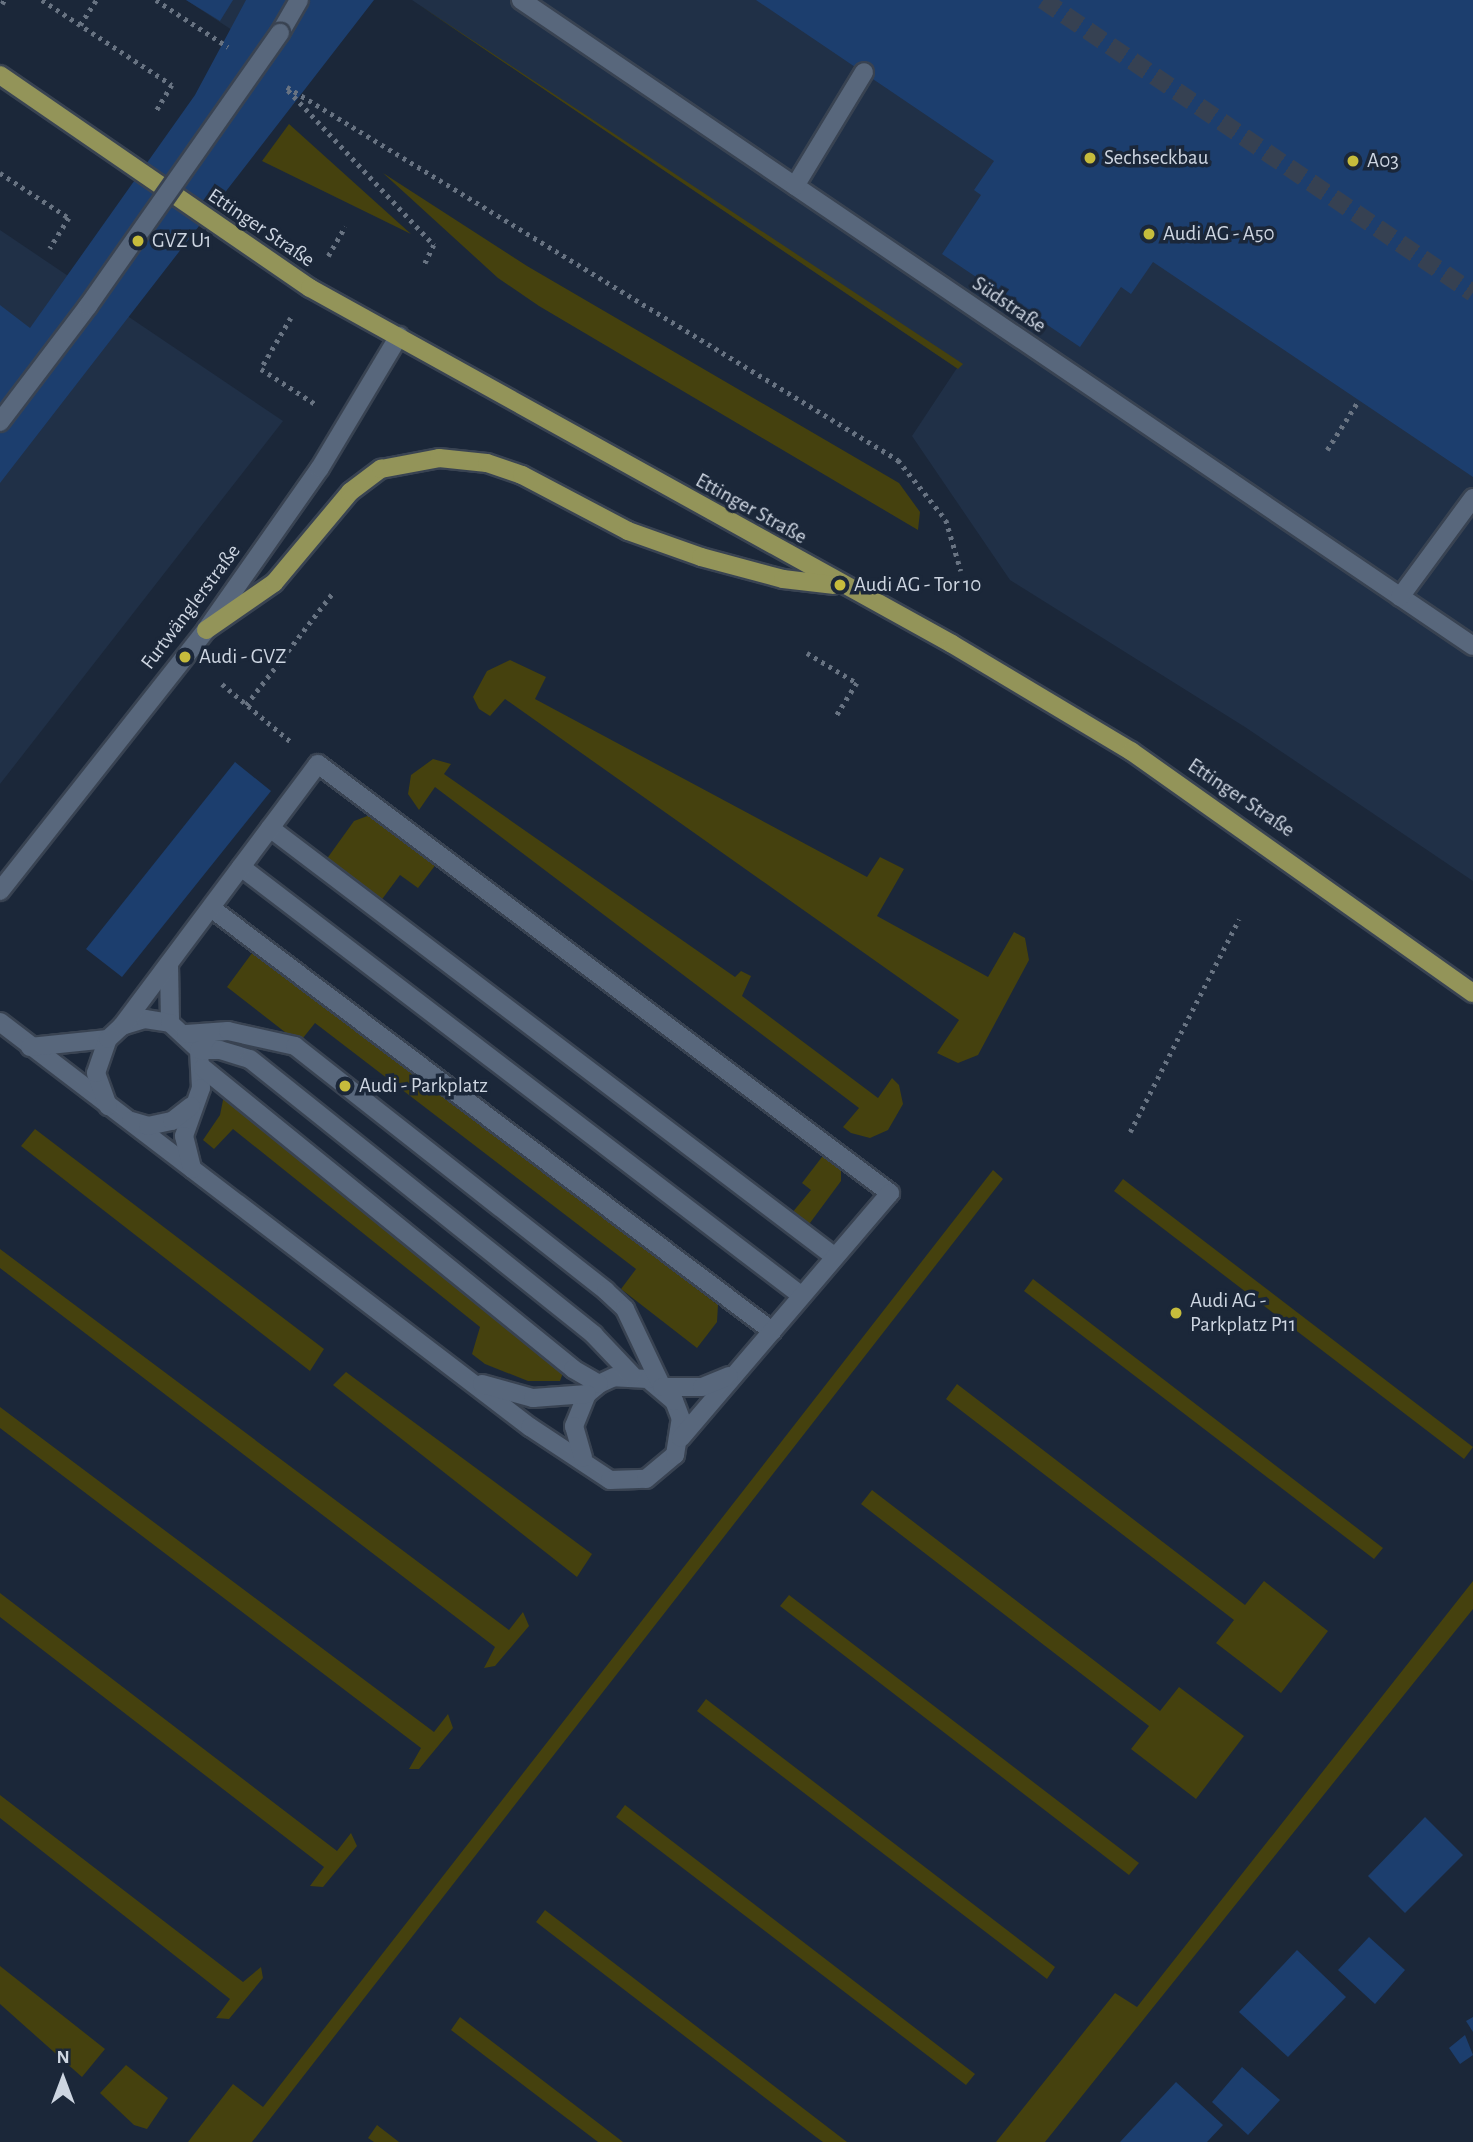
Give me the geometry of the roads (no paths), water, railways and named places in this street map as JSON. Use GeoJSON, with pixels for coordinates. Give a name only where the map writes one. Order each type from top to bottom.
{"type":"FeatureCollection","features":[{"type":"Feature","properties":{"kind":"main road","name":"Ettinger Straße"},"geometry":{"type":"LineString","coordinates":[[0,75],[310,288],[840,585],[952,643],[1131,751],[1473,993]]}},
{"type":"Feature","properties":{"kind":"main road"},"geometry":{"type":"LineString","coordinates":[[206,631],[274,583],[350,492],[381,469],[439,458],[487,463],[522,475],[628,531],[701,557],[783,579],[840,585]]}},
{"type":"Feature","properties":{"kind":"street"},"geometry":{"type":"LineString","coordinates":[[0,422],[88,306],[280,33],[297,0]]}},
{"type":"Feature","properties":{"kind":"street","name":"Südstraße"},"geometry":{"type":"LineString","coordinates":[[521,0],[1473,646]]}},
{"type":"Feature","properties":{"kind":"street"},"geometry":{"type":"LineString","coordinates":[[795,186],[864,72]]}},
{"type":"Feature","properties":{"kind":"street","name":"Furtwänglerstraße"},"geometry":{"type":"LineString","coordinates":[[0,891],[206,631],[320,468],[399,336]]}},
{"type":"Feature","properties":{"kind":"street"},"geometry":{"type":"LineString","coordinates":[[1400,597],[1473,498]]}},
{"type":"Feature","properties":{"kind":"street"},"geometry":{"type":"LineString","coordinates":[[108,1107],[96,1073],[99,1054],[108,1039],[122,1026],[318,764],[890,1194],[681,1438]]}},
{"type":"Feature","properties":{"kind":"street"},"geometry":{"type":"LineString","coordinates":[[270,828],[835,1257]]}},
{"type":"Feature","properties":{"kind":"street"},"geometry":{"type":"LineString","coordinates":[[241,867],[802,1296]]}},
{"type":"Feature","properties":{"kind":"street"},"geometry":{"type":"LineString","coordinates":[[211,908],[772,1331]]}},
{"type":"Feature","properties":{"kind":"street"},"geometry":{"type":"LineString","coordinates":[[170,960],[170,1023]]}},
{"type":"Feature","properties":{"kind":"street"},"geometry":{"type":"LineString","coordinates":[[122,1026],[145,1019],[170,1023],[187,1034],[199,1050],[203,1068],[201,1088],[192,1106],[184,1136],[192,1169]]}},
{"type":"Feature","properties":{"kind":"street"},"geometry":{"type":"LineString","coordinates":[[0,1022],[530,1427],[583,1458],[610,1480],[646,1479],[675,1455],[681,1438],[681,1419],[662,1388],[636,1327],[615,1300],[295,1046],[229,1031],[187,1034]]}},
{"type":"Feature","properties":{"kind":"street"},"geometry":{"type":"LineString","coordinates":[[30,1047],[108,1039]]}},
{"type":"Feature","properties":{"kind":"street"},"geometry":{"type":"LineString","coordinates":[[199,1050],[220,1050],[250,1059],[594,1335],[632,1375],[662,1388],[702,1388],[737,1372]]}},
{"type":"Feature","properties":{"kind":"street"},"geometry":{"type":"LineString","coordinates":[[203,1068],[573,1369],[593,1389]]}},
{"type":"Feature","properties":{"kind":"street"},"geometry":{"type":"LineString","coordinates":[[124,1119],[148,1126],[172,1121],[192,1106]]}},
{"type":"Feature","properties":{"kind":"street"},"geometry":{"type":"LineString","coordinates":[[468,1380],[533,1398],[593,1389],[632,1375]]}},
{"type":"Feature","properties":{"kind":"street"},"geometry":{"type":"LineString","coordinates":[[583,1458],[574,1426],[593,1389]]}},
{"type":"Feature","properties":{"kind":"tunnel"},"geometry":{"type":"LineString","coordinates":[[1043,0],[1473,293]]}},
{"type":"Feature","properties":{"kind":"place","name":"Sechseckbau"},"geometry":{"type":"Point","coordinates":[1090,158]}},
{"type":"Feature","properties":{"kind":"place","name":"A03"},"geometry":{"type":"Point","coordinates":[1353,161]}},
{"type":"Feature","properties":{"kind":"place","name":"Audi AG - A50"},"geometry":{"type":"Point","coordinates":[1149,234]}},
{"type":"Feature","properties":{"kind":"place","name":"GVZ U1"},"geometry":{"type":"Point","coordinates":[138,241]}},
{"type":"Feature","properties":{"kind":"place","name":"Audi AG - Tor 10"},"geometry":{"type":"Point","coordinates":[840,585]}},
{"type":"Feature","properties":{"kind":"place","name":"Audi - GVZ"},"geometry":{"type":"Point","coordinates":[185,657]}},
{"type":"Feature","properties":{"kind":"place","name":"Audi - Parkplatz"},"geometry":{"type":"Point","coordinates":[345,1086]}},
{"type":"Feature","properties":{"kind":"place","name":"Audi AG - Parkplatz P11"},"geometry":{"type":"Point","coordinates":[1176,1313]}}]}
